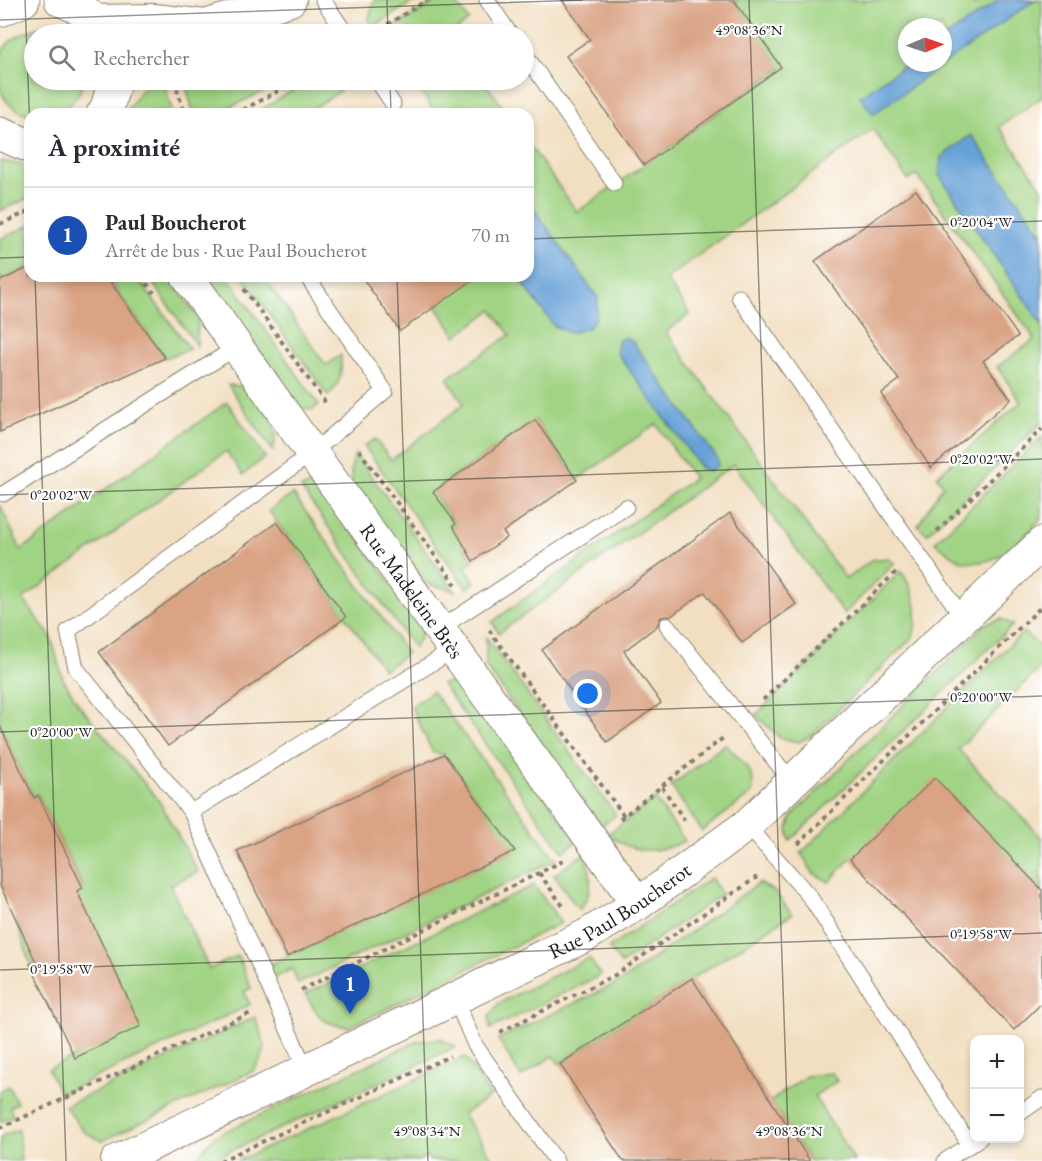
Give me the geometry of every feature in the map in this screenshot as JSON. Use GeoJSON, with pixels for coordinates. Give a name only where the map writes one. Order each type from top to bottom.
{"type":"FeatureCollection","features":[{"type":"Feature","properties":{"kind":"street"},"geometry":{"type":"LineString","coordinates":[[0,10],[23,0]]}},
{"type":"Feature","properties":{"kind":"street"},"geometry":{"type":"LineString","coordinates":[[61,0],[78,6],[97,24]]}},
{"type":"Feature","properties":{"kind":"street"},"geometry":{"type":"LineString","coordinates":[[217,24],[290,0]]}},
{"type":"Feature","properties":{"kind":"street"},"geometry":{"type":"LineString","coordinates":[[128,24],[155,20],[173,24]]}},
{"type":"Feature","properties":{"kind":"street","name":"Rue Madeleine Brès"},"geometry":{"type":"LineString","coordinates":[[192,282],[312,453],[638,904]]}},
{"type":"Feature","properties":{"kind":"street","name":"Rue Paul Boucherot"},"geometry":{"type":"LineString","coordinates":[[136,1157],[306,1070],[585,936],[638,904],[747,825],[1042,543]]}},
{"type":"Feature","properties":{"kind":"lane"},"geometry":{"type":"LineString","coordinates":[[323,0],[339,24]]}},
{"type":"Feature","properties":{"kind":"lane"},"geometry":{"type":"LineString","coordinates":[[487,0],[503,24]]}},
{"type":"Feature","properties":{"kind":"lane"},"geometry":{"type":"LineString","coordinates":[[534,67],[614,183]]}},
{"type":"Feature","properties":{"kind":"lane"},"geometry":{"type":"LineString","coordinates":[[384,90],[393,104]]}},
{"type":"Feature","properties":{"kind":"lane"},"geometry":{"type":"LineString","coordinates":[[306,1070],[191,812],[76,668],[68,632],[312,453],[385,391],[311,282]]}},
{"type":"Feature","properties":{"kind":"lane"},"geometry":{"type":"LineString","coordinates":[[739,297],[964,619]]}},
{"type":"Feature","properties":{"kind":"lane"},"geometry":{"type":"LineString","coordinates":[[3,494],[237,347]]}},
{"type":"Feature","properties":{"kind":"lane"},"geometry":{"type":"LineString","coordinates":[[191,812],[447,639],[473,608],[626,507]]}},
{"type":"Feature","properties":{"kind":"lane"},"geometry":{"type":"LineString","coordinates":[[667,625],[792,782]]}},
{"type":"Feature","properties":{"kind":"lane"},"geometry":{"type":"LineString","coordinates":[[747,825],[810,897],[970,1135]]}},
{"type":"Feature","properties":{"kind":"lane"},"geometry":{"type":"LineString","coordinates":[[455,998],[475,1045],[556,1161]]}},
{"type":"Feature","properties":{"kind":"lane"},"geometry":{"type":"LineString","coordinates":[[1024,1110],[1042,1098]]}},
{"type":"Feature","properties":{"kind":"lane"},"geometry":{"type":"LineString","coordinates":[[945,1161],[973,1143]]}},
{"type":"Feature","properties":{"kind":"path"},"geometry":{"type":"LineString","coordinates":[[388,24],[427,0]]}},
{"type":"Feature","properties":{"kind":"path"},"geometry":{"type":"LineString","coordinates":[[177,90],[183,108]]}},
{"type":"Feature","properties":{"kind":"path"},"geometry":{"type":"LineString","coordinates":[[246,108],[280,90]]}},
{"type":"Feature","properties":{"kind":"path"},"geometry":{"type":"LineString","coordinates":[[0,224],[24,214]]}},
{"type":"Feature","properties":{"kind":"path"},"geometry":{"type":"LineString","coordinates":[[242,285],[624,816]]}},
{"type":"Feature","properties":{"kind":"green space"},"geometry":{"type":"Polygon","coordinates":[[[374,0],[416,0],[377,24],[370,24],[369,19],[374,0]]]}},
{"type":"Feature","properties":{"kind":"green space"},"geometry":{"type":"Polygon","coordinates":[[[438,0],[454,0],[469,20],[464,24],[399,24],[438,0]]]}},
{"type":"Feature","properties":{"kind":"green space"},"geometry":{"type":"Polygon","coordinates":[[[734,0],[971,0],[974,5],[982,0],[1042,0],[1042,97],[999,127],[1042,188],[1042,422],[927,534],[918,525],[943,485],[937,476],[1021,402],[997,367],[1035,339],[917,175],[908,180],[873,129],[666,279],[690,314],[666,332],[846,579],[872,560],[886,558],[895,563],[844,614],[734,464],[499,633],[492,622],[694,478],[656,424],[577,480],[535,420],[433,492],[456,524],[453,526],[473,561],[465,567],[475,582],[467,589],[364,446],[375,439],[391,460],[464,404],[447,378],[510,335],[492,310],[456,336],[436,306],[463,282],[534,282],[534,151],[577,212],[781,68],[734,0]]]}},
{"type":"Feature","properties":{"kind":"green space"},"geometry":{"type":"Polygon","coordinates":[[[23,33],[24,90],[80,90],[70,104],[63,108],[24,108],[24,112],[17,110],[7,101],[0,88],[1,57],[3,50],[11,40],[23,33]]]}},
{"type":"Feature","properties":{"kind":"green space"},"geometry":{"type":"Polygon","coordinates":[[[166,90],[171,108],[129,108],[140,91],[166,90]]]}},
{"type":"Feature","properties":{"kind":"green space"},"geometry":{"type":"Polygon","coordinates":[[[187,90],[267,90],[228,108],[192,108],[187,90]]]}},
{"type":"Feature","properties":{"kind":"green space"},"geometry":{"type":"Polygon","coordinates":[[[293,90],[340,90],[314,108],[264,108],[293,90]]]}},
{"type":"Feature","properties":{"kind":"green space"},"geometry":{"type":"Polygon","coordinates":[[[420,90],[490,90],[504,108],[432,108],[420,90]]]}},
{"type":"Feature","properties":{"kind":"green space"},"geometry":{"type":"Polygon","coordinates":[[[0,161],[24,165],[24,200],[0,211],[0,161]]]}},
{"type":"Feature","properties":{"kind":"green space"},"geometry":{"type":"Polygon","coordinates":[[[24,228],[24,270],[0,281],[0,239],[24,228]]]}},
{"type":"Feature","properties":{"kind":"green space"},"geometry":{"type":"Polygon","coordinates":[[[110,282],[140,282],[190,349],[165,358],[110,282]]]}},
{"type":"Feature","properties":{"kind":"green space"},"geometry":{"type":"Polygon","coordinates":[[[152,282],[173,282],[198,317],[197,346],[152,282]]]}},
{"type":"Feature","properties":{"kind":"green space"},"geometry":{"type":"Polygon","coordinates":[[[209,282],[231,282],[319,405],[312,410],[301,408],[209,282]]]}},
{"type":"Feature","properties":{"kind":"green space"},"geometry":{"type":"Polygon","coordinates":[[[246,282],[267,282],[326,365],[341,355],[340,378],[328,396],[246,282]]]}},
{"type":"Feature","properties":{"kind":"green space"},"geometry":{"type":"Polygon","coordinates":[[[228,385],[248,387],[266,409],[274,423],[273,451],[228,385]]]}},
{"type":"Feature","properties":{"kind":"green space"},"geometry":{"type":"Polygon","coordinates":[[[227,402],[265,457],[243,475],[226,451],[23,599],[51,637],[63,679],[79,705],[159,801],[198,872],[170,885],[209,969],[238,956],[251,988],[244,992],[250,1005],[60,1094],[48,1069],[140,1026],[97,934],[30,964],[16,919],[83,887],[38,795],[34,798],[0,726],[0,505],[21,550],[227,402]]]}},
{"type":"Feature","properties":{"kind":"green space"},"geometry":{"type":"Polygon","coordinates":[[[1042,437],[1042,518],[1016,544],[997,557],[975,563],[959,560],[935,542],[1042,437]]]}},
{"type":"Feature","properties":{"kind":"green space"},"geometry":{"type":"Polygon","coordinates":[[[355,454],[455,591],[427,584],[352,484],[351,468],[355,454]]]}},
{"type":"Feature","properties":{"kind":"green space"},"geometry":{"type":"Polygon","coordinates":[[[310,485],[322,488],[421,625],[421,636],[414,648],[301,488],[310,485]]]}},
{"type":"Feature","properties":{"kind":"green space"},"geometry":{"type":"Polygon","coordinates":[[[293,494],[407,653],[384,670],[269,511],[293,494]]]}},
{"type":"Feature","properties":{"kind":"green space"},"geometry":{"type":"Polygon","coordinates":[[[901,571],[910,587],[915,603],[916,619],[913,637],[811,736],[799,742],[780,738],[756,715],[901,571]]]}},
{"type":"Feature","properties":{"kind":"green space"},"geometry":{"type":"Polygon","coordinates":[[[1001,619],[1013,625],[790,841],[788,829],[792,816],[985,624],[1001,619]]]}},
{"type":"Feature","properties":{"kind":"green space"},"geometry":{"type":"Polygon","coordinates":[[[1023,632],[1042,648],[1042,666],[958,749],[1042,838],[1042,890],[850,859],[829,882],[813,873],[801,853],[1023,632]]]}},
{"type":"Feature","properties":{"kind":"green space"},"geometry":{"type":"Polygon","coordinates":[[[486,637],[616,815],[601,826],[486,667],[486,637]]]}},
{"type":"Feature","properties":{"kind":"green space"},"geometry":{"type":"Polygon","coordinates":[[[451,682],[465,686],[577,841],[563,852],[442,684],[451,682]]]}},
{"type":"Feature","properties":{"kind":"green space"},"geometry":{"type":"Polygon","coordinates":[[[432,691],[556,860],[298,984],[292,969],[272,979],[266,966],[514,851],[444,754],[433,753],[411,707],[432,691]]]}},
{"type":"Feature","properties":{"kind":"green space"},"geometry":{"type":"Polygon","coordinates":[[[725,744],[750,772],[752,793],[702,831],[671,786],[725,744]]]}},
{"type":"Feature","properties":{"kind":"green space"},"geometry":{"type":"Polygon","coordinates":[[[655,799],[685,841],[664,848],[645,850],[626,846],[608,834],[655,799]]]}},
{"type":"Feature","properties":{"kind":"green space"},"geometry":{"type":"Polygon","coordinates":[[[584,854],[589,869],[590,890],[579,910],[554,875],[584,854]]]}},
{"type":"Feature","properties":{"kind":"green space"},"geometry":{"type":"Polygon","coordinates":[[[711,878],[722,894],[621,964],[609,948],[711,878]]]}},
{"type":"Feature","properties":{"kind":"green space"},"geometry":{"type":"Polygon","coordinates":[[[759,883],[775,892],[792,914],[560,1064],[553,1056],[521,1077],[498,1039],[620,982],[759,883]]]}},
{"type":"Feature","properties":{"kind":"green space"},"geometry":{"type":"Polygon","coordinates":[[[534,885],[561,923],[350,1027],[327,1022],[314,1009],[305,994],[534,885]]]}},
{"type":"Feature","properties":{"kind":"green space"},"geometry":{"type":"Polygon","coordinates":[[[589,958],[601,975],[490,1029],[489,1017],[499,1003],[589,958]]]}},
{"type":"Feature","properties":{"kind":"green space"},"geometry":{"type":"Polygon","coordinates":[[[255,1017],[263,1040],[264,1052],[252,1072],[102,1141],[84,1132],[65,1106],[255,1017]]]}},
{"type":"Feature","properties":{"kind":"green space"},"geometry":{"type":"Polygon","coordinates":[[[441,1039],[456,1047],[209,1161],[197,1161],[198,1155],[215,1136],[418,1041],[441,1039]]]}},
{"type":"Feature","properties":{"kind":"green space"},"geometry":{"type":"Polygon","coordinates":[[[465,1057],[491,1096],[463,1114],[494,1161],[430,1161],[427,1156],[419,1161],[237,1161],[465,1057]]]}},
{"type":"Feature","properties":{"kind":"green space"},"geometry":{"type":"Polygon","coordinates":[[[832,1073],[837,1081],[814,1096],[855,1161],[810,1161],[771,1101],[806,1076],[832,1073]]]}},
{"type":"Feature","properties":{"kind":"green space"},"geometry":{"type":"Polygon","coordinates":[[[9,1086],[17,1103],[10,1107],[13,1116],[0,1122],[0,1091],[9,1086]]]}},
{"type":"Feature","properties":{"kind":"green space"},"geometry":{"type":"Polygon","coordinates":[[[18,1129],[21,1161],[0,1161],[0,1137],[18,1129]]]}},
{"type":"Feature","properties":{"kind":"water"},"geometry":{"type":"Polygon","coordinates":[[[999,0],[1035,0],[952,58],[952,33],[999,0]]]}},
{"type":"Feature","properties":{"kind":"water"},"geometry":{"type":"Polygon","coordinates":[[[898,70],[898,72],[933,72],[873,114],[860,96],[898,70]]]}},
{"type":"Feature","properties":{"kind":"water"},"geometry":{"type":"Polygon","coordinates":[[[971,135],[1042,234],[1042,325],[939,175],[941,157],[971,135]]]}},
{"type":"Feature","properties":{"kind":"water"},"geometry":{"type":"Polygon","coordinates":[[[534,209],[598,298],[596,318],[588,328],[570,333],[554,326],[522,282],[534,282],[534,209]]]}},
{"type":"Feature","properties":{"kind":"water"},"geometry":{"type":"Polygon","coordinates":[[[624,337],[632,341],[717,458],[718,465],[710,471],[701,468],[617,353],[618,341],[624,337]]]}},
{"type":"Feature","properties":{"kind":"building"},"geometry":{"type":"Polygon","coordinates":[[[562,0],[734,0],[781,67],[644,165],[566,56],[590,39],[562,0]]]}},
{"type":"Feature","properties":{"kind":"building"},"geometry":{"type":"Polygon","coordinates":[[[916,190],[1018,336],[983,361],[1011,399],[931,468],[881,394],[899,380],[815,261],[916,190]]]}},
{"type":"Feature","properties":{"kind":"building"},"geometry":{"type":"Polygon","coordinates":[[[24,270],[24,282],[110,282],[165,358],[0,432],[0,281],[24,270]]]}},
{"type":"Feature","properties":{"kind":"building"},"geometry":{"type":"Polygon","coordinates":[[[365,282],[470,282],[400,331],[365,282]]]}},
{"type":"Feature","properties":{"kind":"building"},"geometry":{"type":"Polygon","coordinates":[[[535,420],[577,480],[503,532],[507,537],[473,561],[453,526],[456,524],[433,492],[535,420]]]}},
{"type":"Feature","properties":{"kind":"building"},"geometry":{"type":"Polygon","coordinates":[[[730,513],[796,604],[742,643],[705,592],[671,616],[661,617],[657,626],[624,651],[661,703],[607,742],[542,650],[730,513]]]}},
{"type":"Feature","properties":{"kind":"building"},"geometry":{"type":"Polygon","coordinates":[[[277,522],[346,617],[168,746],[99,652],[277,522]]]}},
{"type":"Feature","properties":{"kind":"building"},"geometry":{"type":"Polygon","coordinates":[[[0,726],[34,798],[38,795],[83,888],[77,891],[141,1026],[75,1058],[30,964],[36,962],[0,885],[0,726]]]}},
{"type":"Feature","properties":{"kind":"building"},"geometry":{"type":"Polygon","coordinates":[[[444,754],[515,851],[287,957],[237,851],[444,754]]]}},
{"type":"Feature","properties":{"kind":"building"},"geometry":{"type":"Polygon","coordinates":[[[935,778],[1042,890],[1042,1003],[1014,1030],[850,859],[935,778]]]}},
{"type":"Feature","properties":{"kind":"building"},"geometry":{"type":"Polygon","coordinates":[[[692,978],[810,1161],[623,1161],[560,1064],[692,978]]]}},
{"type":"Feature","properties":{"kind":"place","name":"Paul Boucherot"},"geometry":{"type":"Point","coordinates":[350,1014]}}]}
